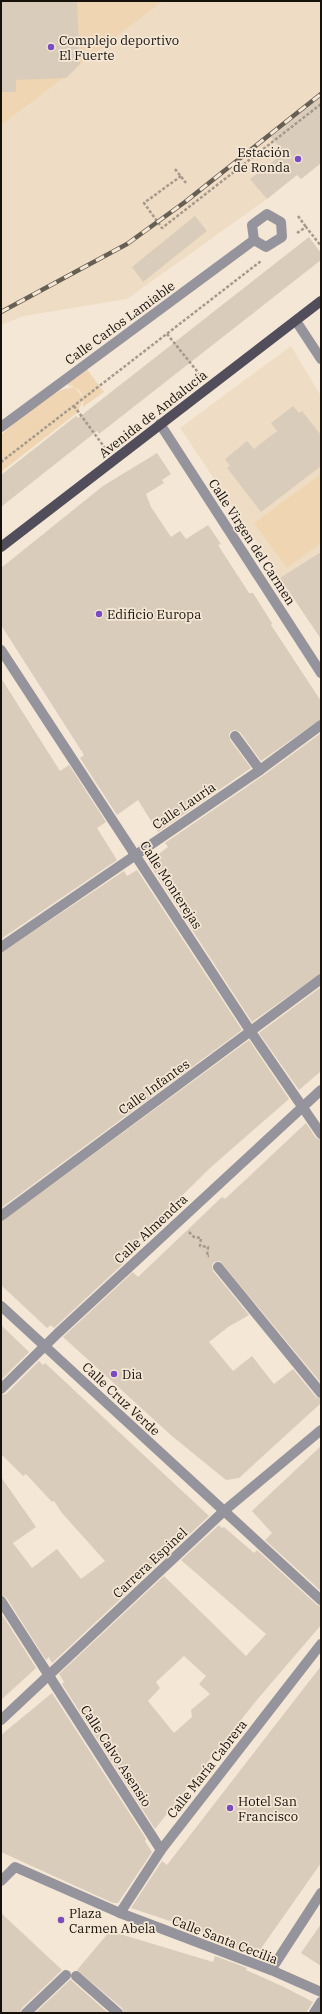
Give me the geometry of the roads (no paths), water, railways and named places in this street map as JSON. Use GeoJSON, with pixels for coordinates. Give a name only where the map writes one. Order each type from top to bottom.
{"type":"FeatureCollection","features":[{"type":"Feature","properties":{"kind":"main road","name":"Avenida de Andalucía"},"geometry":{"type":"LineString","coordinates":[[1,547],[321,301]]}},
{"type":"Feature","properties":{"kind":"street","name":"Calle Carlos Lamiable"},"geometry":{"type":"LineString","coordinates":[[1,427],[254,240]]}},
{"type":"Feature","properties":{"kind":"street"},"geometry":{"type":"LineString","coordinates":[[296,321],[321,359]]}},
{"type":"Feature","properties":{"kind":"street","name":"Calle Virgen del Carmen"},"geometry":{"type":"LineString","coordinates":[[160,424],[321,673]]}},
{"type":"Feature","properties":{"kind":"street","name":"Calle Monterejas"},"geometry":{"type":"LineString","coordinates":[[1,650],[251,1032],[321,1134]]}},
{"type":"Feature","properties":{"kind":"street","name":"Calle Lauría"},"geometry":{"type":"LineString","coordinates":[[1,947],[260,770],[321,725]]}},
{"type":"Feature","properties":{"kind":"street"},"geometry":{"type":"LineString","coordinates":[[236,736],[260,770]]}},
{"type":"Feature","properties":{"kind":"street","name":"Calle Infantes"},"geometry":{"type":"LineString","coordinates":[[1,1216],[321,979]]}},
{"type":"Feature","properties":{"kind":"street","name":"Calle Almendra"},"geometry":{"type":"LineString","coordinates":[[1,1389],[45,1346],[321,1090]]}},
{"type":"Feature","properties":{"kind":"street"},"geometry":{"type":"LineString","coordinates":[[218,1267],[321,1393]]}},
{"type":"Feature","properties":{"kind":"street","name":"Calle Cruz Verde"},"geometry":{"type":"LineString","coordinates":[[1,1306],[321,1600]]}},
{"type":"Feature","properties":{"kind":"street","name":"Carrera Espinel"},"geometry":{"type":"LineString","coordinates":[[1,1720],[49,1677],[224,1511],[321,1430]]}},
{"type":"Feature","properties":{"kind":"street","name":"Calle Calvo Asensio"},"geometry":{"type":"LineString","coordinates":[[1,1601],[160,1850]]}},
{"type":"Feature","properties":{"kind":"street","name":"Calle María Cabrera"},"geometry":{"type":"LineString","coordinates":[[120,1913],[160,1850],[321,1644]]}},
{"type":"Feature","properties":{"kind":"street","name":"Calle Santa Cecilia"},"geometry":{"type":"LineString","coordinates":[[1,1881],[15,1867],[120,1913],[271,1970],[321,1992]]}},
{"type":"Feature","properties":{"kind":"street"},"geometry":{"type":"LineString","coordinates":[[271,1970],[321,1893]]}},
{"type":"Feature","properties":{"kind":"street"},"geometry":{"type":"LineString","coordinates":[[26,2013],[66,1975]]}},
{"type":"Feature","properties":{"kind":"street"},"geometry":{"type":"LineString","coordinates":[[76,1976],[118,2013]]}},
{"type":"Feature","properties":{"kind":"street"},"geometry":{"type":"LineString","coordinates":[[314,2013],[321,2002]]}},
{"type":"Feature","properties":{"kind":"railway"},"geometry":{"type":"LineString","coordinates":[[1,312],[127,244],[185,202],[321,94]]}},
{"type":"Feature","properties":{"kind":"place","name":"Complejo deportivo El Fuerte"},"geometry":{"type":"Point","coordinates":[51,47]}},
{"type":"Feature","properties":{"kind":"place","name":"Estación de Ronda"},"geometry":{"type":"Point","coordinates":[298,159]}},
{"type":"Feature","properties":{"kind":"place","name":"Edificio Europa"},"geometry":{"type":"Point","coordinates":[99,614]}},
{"type":"Feature","properties":{"kind":"place","name":"Dia"},"geometry":{"type":"Point","coordinates":[114,1374]}},
{"type":"Feature","properties":{"kind":"place","name":"Hotel San Francisco"},"geometry":{"type":"Point","coordinates":[230,1808]}},
{"type":"Feature","properties":{"kind":"place","name":"Plaza Carmen Abela"},"geometry":{"type":"Point","coordinates":[61,1920]}}]}
